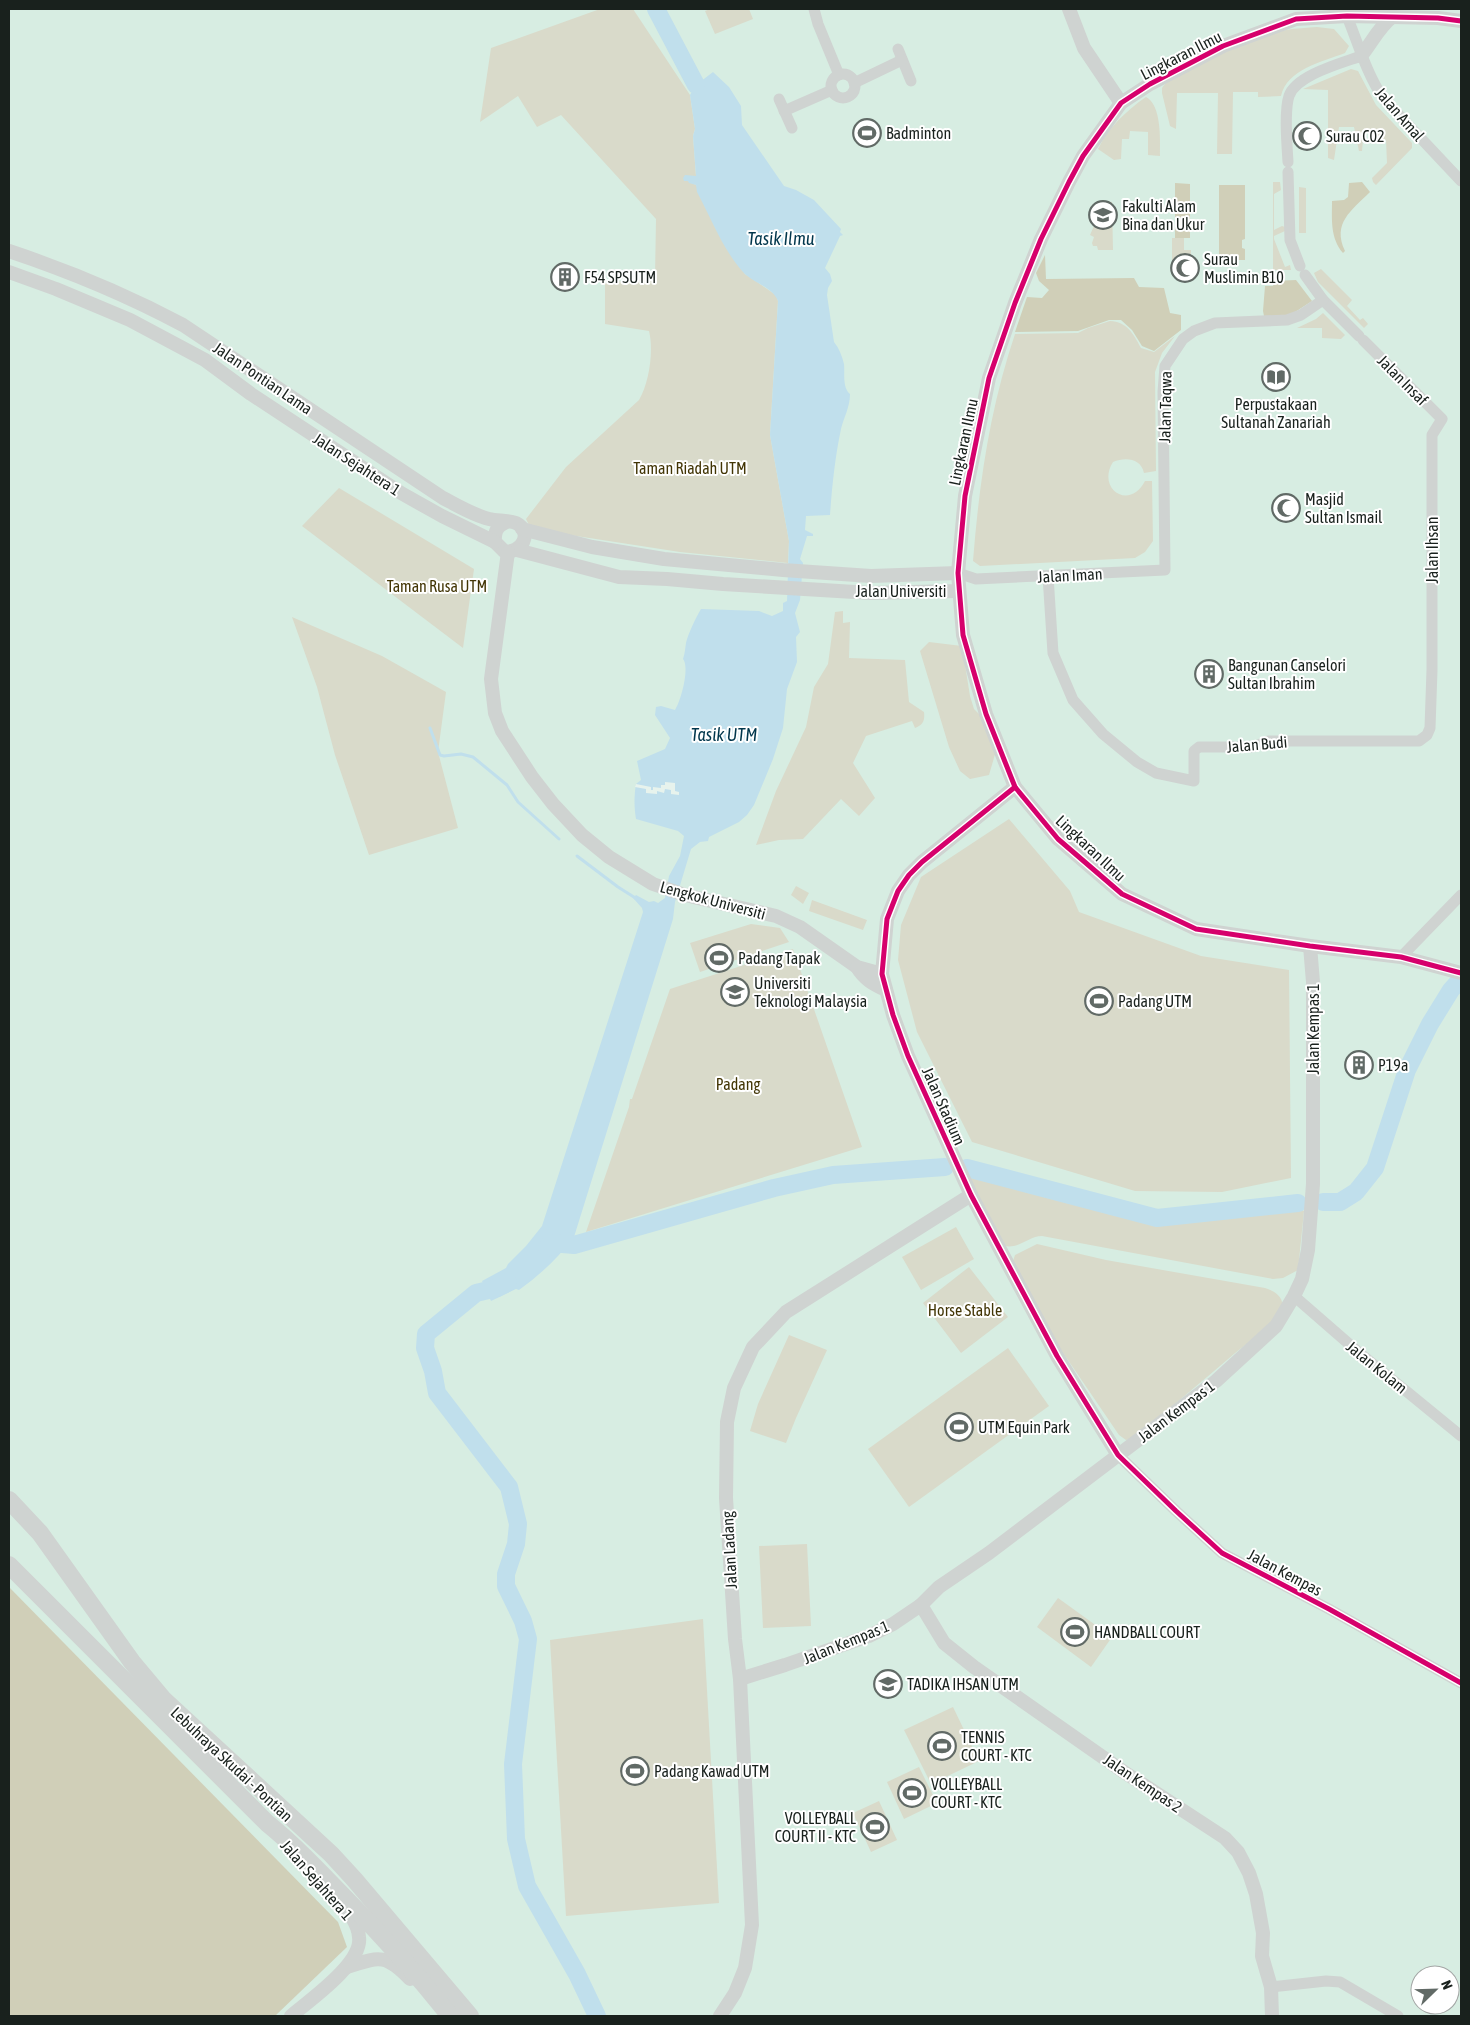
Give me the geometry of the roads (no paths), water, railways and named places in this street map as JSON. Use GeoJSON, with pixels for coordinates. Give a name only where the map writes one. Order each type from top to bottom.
{"type":"FeatureCollection","features":[{"type":"Feature","properties":{"kind":"highway","name":"Lebuhraya Skudai - Pontian"},"geometry":{"type":"LineString","coordinates":[[9,1500],[40,1533],[132,1662],[163,1699],[324,1848],[354,1879],[470,2016]]}},
{"type":"Feature","properties":{"kind":"highway","name":"Lebuhraya Skudai - Pontian"},"geometry":{"type":"LineString","coordinates":[[9,1565],[267,1823],[296,1846],[384,1938],[421,1980],[448,2016]]}},
{"type":"Feature","properties":{"kind":"highway"},"geometry":{"type":"LineString","coordinates":[[354,1879],[407,1927],[484,2016]]}},
{"type":"Feature","properties":{"kind":"street"},"geometry":{"type":"LineString","coordinates":[[814,9],[818,24],[839,75]]}},
{"type":"Feature","properties":{"kind":"street"},"geometry":{"type":"LineString","coordinates":[[1071,10],[1084,48],[1121,103]]}},
{"type":"Feature","properties":{"kind":"street","name":"Lingkaran Ilmu"},"geometry":{"type":"LineString","coordinates":[[1455,971],[1401,957],[1196,929],[1122,894],[1058,839],[1015,787],[984,705],[964,634],[958,573],[965,496],[989,378],[1015,303],[1041,239],[1083,156],[1121,103],[1150,84],[1223,46],[1296,19],[1345,12],[1461,21]]}},
{"type":"Feature","properties":{"kind":"street","name":"Jalan Amal"},"geometry":{"type":"LineString","coordinates":[[1345,12],[1376,88],[1383,98],[1461,181]]}},
{"type":"Feature","properties":{"kind":"street"},"geometry":{"type":"LineString","coordinates":[[1362,56],[1380,26],[1393,16]]}},
{"type":"Feature","properties":{"kind":"street"},"geometry":{"type":"LineString","coordinates":[[898,49],[911,81]]}},
{"type":"Feature","properties":{"kind":"street","name":"Jalan Insaf"},"geometry":{"type":"LineString","coordinates":[[1362,56],[1300,81],[1291,90],[1287,102],[1290,240],[1302,271],[1323,300],[1442,419]]}},
{"type":"Feature","properties":{"kind":"street"},"geometry":{"type":"LineString","coordinates":[[854,83],[902,60]]}},
{"type":"Feature","properties":{"kind":"street"},"geometry":{"type":"LineString","coordinates":[[839,75],[850,76],[854,83],[854,90],[847,97],[836,96],[832,90],[833,79],[839,75]]}},
{"type":"Feature","properties":{"kind":"street"},"geometry":{"type":"LineString","coordinates":[[784,110],[832,90]]}},
{"type":"Feature","properties":{"kind":"street"},"geometry":{"type":"LineString","coordinates":[[779,98],[792,128]]}},
{"type":"Feature","properties":{"kind":"street","name":"Jalan Pontian Lama"},"geometry":{"type":"LineString","coordinates":[[9,251],[52,265],[142,303],[183,325],[443,498],[474,513],[506,522]]}},
{"type":"Feature","properties":{"kind":"street","name":"Jalan Sejahtera 1"},"geometry":{"type":"LineString","coordinates":[[9,272],[56,288],[130,320],[205,360],[251,394],[401,493],[495,542]]}},
{"type":"Feature","properties":{"kind":"street","name":"Jalan Taqwa"},"geometry":{"type":"LineString","coordinates":[[1165,570],[1164,366],[1183,339],[1202,327],[1229,322],[1287,320],[1301,315],[1323,300]]}},
{"type":"Feature","properties":{"kind":"street"},"geometry":{"type":"LineString","coordinates":[[205,360],[217,347]]}},
{"type":"Feature","properties":{"kind":"street"},"geometry":{"type":"LineString","coordinates":[[251,394],[262,378]]}},
{"type":"Feature","properties":{"kind":"street","name":"Jalan Ihsan"},"geometry":{"type":"LineString","coordinates":[[1432,684],[1432,436],[1442,419]]}},
{"type":"Feature","properties":{"kind":"street"},"geometry":{"type":"LineString","coordinates":[[506,522],[516,524],[522,529],[523,543],[513,551],[500,549],[495,542],[495,532],[506,522]]}},
{"type":"Feature","properties":{"kind":"street","name":"Jalan Universiti"},"geometry":{"type":"LineString","coordinates":[[522,529],[592,547],[664,559],[871,576],[958,573],[976,580]]}},
{"type":"Feature","properties":{"kind":"street","name":"Jalan Universiti"},"geometry":{"type":"LineString","coordinates":[[513,551],[619,577],[783,588],[871,593],[955,591],[976,580]]}},
{"type":"Feature","properties":{"kind":"street","name":"Lengkok Universiti"},"geometry":{"type":"LineString","coordinates":[[513,551],[491,679],[495,713],[502,731],[553,804],[589,840],[609,856],[653,884],[685,895],[776,916],[800,927],[857,967],[882,974]]}},
{"type":"Feature","properties":{"kind":"street","name":"Jalan Iman"},"geometry":{"type":"LineString","coordinates":[[976,580],[1165,570]]}},
{"type":"Feature","properties":{"kind":"street","name":"Jalan Budi"},"geometry":{"type":"LineString","coordinates":[[1048,576],[1053,653],[1073,700],[1103,734],[1137,762],[1156,773],[1194,781],[1194,751],[1199,747],[1253,746],[1268,741],[1419,740],[1427,735],[1430,728],[1432,684]]}},
{"type":"Feature","properties":{"kind":"street","name":"Jalan Stadium"},"geometry":{"type":"LineString","coordinates":[[1015,787],[909,874],[892,903],[886,919],[882,974],[908,1056],[971,1195],[1057,1356],[1118,1455]]}},
{"type":"Feature","properties":{"kind":"street"},"geometry":{"type":"LineString","coordinates":[[1401,957],[1461,895]]}},
{"type":"Feature","properties":{"kind":"street","name":"Jalan Kempas 1"},"geometry":{"type":"LineString","coordinates":[[740,1679],[869,1636],[893,1624],[921,1605],[939,1587],[989,1553],[1216,1381],[1276,1326],[1302,1279],[1308,1250],[1313,1184],[1313,982],[1310,946]]}},
{"type":"Feature","properties":{"kind":"street","name":"Lengkok Universiti"},"geometry":{"type":"LineString","coordinates":[[857,967],[861,974],[871,983],[886,990]]}},
{"type":"Feature","properties":{"kind":"street","name":"Jalan Ladang"},"geometry":{"type":"LineString","coordinates":[[720,2016],[735,1993],[744,1968],[752,1924],[740,1679],[735,1639],[726,1506],[727,1422],[734,1388],[753,1348],[786,1312],[971,1195]]}},
{"type":"Feature","properties":{"kind":"street","name":"Jalan Kolam"},"geometry":{"type":"LineString","coordinates":[[1294,1296],[1461,1436]]}},
{"type":"Feature","properties":{"kind":"street","name":"Jalan Kempas"},"geometry":{"type":"LineString","coordinates":[[1118,1455],[1222,1553],[1329,1609],[1461,1683]]}},
{"type":"Feature","properties":{"kind":"street","name":"Jalan Kempas 2"},"geometry":{"type":"LineString","coordinates":[[921,1605],[944,1643],[1124,1772],[1225,1838],[1238,1852],[1249,1873],[1256,1894],[1263,1933],[1262,1956],[1271,1987],[1272,2016]]}},
{"type":"Feature","properties":{"kind":"street","name":"Jalan Sejahtera 1"},"geometry":{"type":"LineString","coordinates":[[267,1823],[350,1914],[360,1938],[358,1950],[347,1967],[291,2016]]}},
{"type":"Feature","properties":{"kind":"street","name":"Jalan Sejahtera 1"},"geometry":{"type":"LineString","coordinates":[[347,1967],[365,1961],[390,1961],[448,2016]]}},
{"type":"Feature","properties":{"kind":"street"},"geometry":{"type":"LineString","coordinates":[[1271,1987],[1326,1981],[1340,1982],[1398,2016]]}},
{"type":"Feature","properties":{"kind":"water"},"geometry":{"type":"Polygon","coordinates":[[[713,72],[729,87],[741,106],[742,125],[784,186],[814,200],[841,229],[840,232],[843,235],[840,236],[825,268],[830,274],[832,281],[827,295],[834,342],[839,349],[844,364],[845,384],[850,394],[837,450],[830,515],[806,516],[805,530],[813,534],[813,536],[807,536],[800,559],[803,563],[800,600],[795,613],[800,632],[796,637],[797,662],[787,689],[783,728],[773,759],[754,805],[747,815],[739,822],[709,837],[708,841],[700,842],[691,849],[675,902],[673,919],[574,1237],[542,1272],[527,1284],[519,1290],[516,1289],[491,1301],[482,1281],[506,1268],[542,1226],[643,912],[642,908],[633,898],[636,895],[649,902],[654,901],[658,903],[665,898],[669,876],[680,856],[684,836],[678,831],[636,819],[635,788],[636,784],[641,780],[637,761],[665,749],[670,738],[655,715],[656,707],[661,706],[675,710],[677,706],[682,692],[686,669],[683,659],[686,643],[701,609],[759,611],[772,616],[783,611],[783,603],[787,601],[789,541],[770,435],[778,301],[772,292],[747,276],[729,254],[697,192],[696,185],[684,181],[683,178],[685,175],[696,176],[693,136],[695,129],[690,95],[696,85],[713,72]]]}},
{"type":"Feature","properties":{"kind":"waterway"},"geometry":{"type":"LineString","coordinates":[[656,9],[696,85]]}},
{"type":"Feature","properties":{"kind":"waterway"},"geometry":{"type":"LineString","coordinates":[[430,728],[440,755],[461,754],[473,757],[507,785],[518,802],[559,839]]}},
{"type":"Feature","properties":{"kind":"waterway"},"geometry":{"type":"LineString","coordinates":[[577,856],[637,899]]}},
{"type":"Feature","properties":{"kind":"waterway"},"geometry":{"type":"LineString","coordinates":[[1323,1202],[1340,1202],[1356,1192],[1375,1168],[1407,1070],[1430,1024],[1451,990],[1461,979]]}},
{"type":"Feature","properties":{"kind":"waterway"},"geometry":{"type":"LineString","coordinates":[[547,1248],[551,1243],[574,1245],[774,1188],[833,1175],[945,1167]]}},
{"type":"Feature","properties":{"kind":"waterway"},"geometry":{"type":"LineString","coordinates":[[967,1168],[1157,1218],[1298,1203]]}},
{"type":"Feature","properties":{"kind":"waterway"},"geometry":{"type":"LineString","coordinates":[[508,1282],[497,1288],[476,1293],[426,1334],[425,1348],[433,1371],[437,1393],[509,1487],[518,1524],[516,1544],[506,1574],[506,1586],[523,1621],[528,1639],[513,1764],[516,1839],[527,1886],[577,1974],[597,2016]]}},
{"type":"Feature","properties":{"kind":"place","name":"Badminton"},"geometry":{"type":"Point","coordinates":[867,133]}},
{"type":"Feature","properties":{"kind":"place","name":"Surau C02"},"geometry":{"type":"Point","coordinates":[1307,136]}},
{"type":"Feature","properties":{"kind":"place","name":"Fakulti Alam Bina dan Ukur"},"geometry":{"type":"Point","coordinates":[1103,215]}},
{"type":"Feature","properties":{"kind":"place","name":"Surau Muslimin B10"},"geometry":{"type":"Point","coordinates":[1185,268]}},
{"type":"Feature","properties":{"kind":"place","name":"F54 SPSUTM"},"geometry":{"type":"Point","coordinates":[565,277]}},
{"type":"Feature","properties":{"kind":"place","name":"Perpustakaan Sultanah Zanariah"},"geometry":{"type":"Point","coordinates":[1276,377]}},
{"type":"Feature","properties":{"kind":"place","name":"Masjid Sultan Ismail"},"geometry":{"type":"Point","coordinates":[1286,508]}},
{"type":"Feature","properties":{"kind":"place","name":"Bangunan Canselori Sultan Ibrahim"},"geometry":{"type":"Point","coordinates":[1209,674]}},
{"type":"Feature","properties":{"kind":"place","name":"Padang Tapak"},"geometry":{"type":"Point","coordinates":[719,958]}},
{"type":"Feature","properties":{"kind":"place","name":"Universiti Teknologi Malaysia"},"geometry":{"type":"Point","coordinates":[735,992]}},
{"type":"Feature","properties":{"kind":"place","name":"Padang UTM"},"geometry":{"type":"Point","coordinates":[1099,1001]}},
{"type":"Feature","properties":{"kind":"place","name":"P19a"},"geometry":{"type":"Point","coordinates":[1359,1065]}},
{"type":"Feature","properties":{"kind":"place","name":"UTM Equin Park"},"geometry":{"type":"Point","coordinates":[959,1427]}},
{"type":"Feature","properties":{"kind":"place","name":"HANDBALL COURT"},"geometry":{"type":"Point","coordinates":[1075,1632]}},
{"type":"Feature","properties":{"kind":"place","name":"TADIKA IHSAN UTM"},"geometry":{"type":"Point","coordinates":[888,1684]}},
{"type":"Feature","properties":{"kind":"place","name":"TENNIS COURT - KTC"},"geometry":{"type":"Point","coordinates":[942,1746]}},
{"type":"Feature","properties":{"kind":"place","name":"Padang Kawad UTM"},"geometry":{"type":"Point","coordinates":[635,1771]}},
{"type":"Feature","properties":{"kind":"place","name":"VOLLEYBALL COURT - KTC"},"geometry":{"type":"Point","coordinates":[912,1793]}},
{"type":"Feature","properties":{"kind":"place","name":"VOLLEYBALL COURT II - KTC"},"geometry":{"type":"Point","coordinates":[875,1827]}},
{"type":"Feature","properties":{"kind":"water label","name":"Tasik Ilmu"},"geometry":{"type":"Point","coordinates":[781,239]}},
{"type":"Feature","properties":{"kind":"water label","name":"Tasik UTM"},"geometry":{"type":"Point","coordinates":[724,735]}},
{"type":"Feature","properties":{"kind":"park label","name":"Taman Riadah UTM"},"geometry":{"type":"Point","coordinates":[690,468]}},
{"type":"Feature","properties":{"kind":"park label","name":"Taman Rusa UTM"},"geometry":{"type":"Point","coordinates":[437,586]}},
{"type":"Feature","properties":{"kind":"park label","name":"Padang"},"geometry":{"type":"Point","coordinates":[738,1084]}},
{"type":"Feature","properties":{"kind":"park label","name":"Horse Stable"},"geometry":{"type":"Point","coordinates":[965,1310]}}]}
